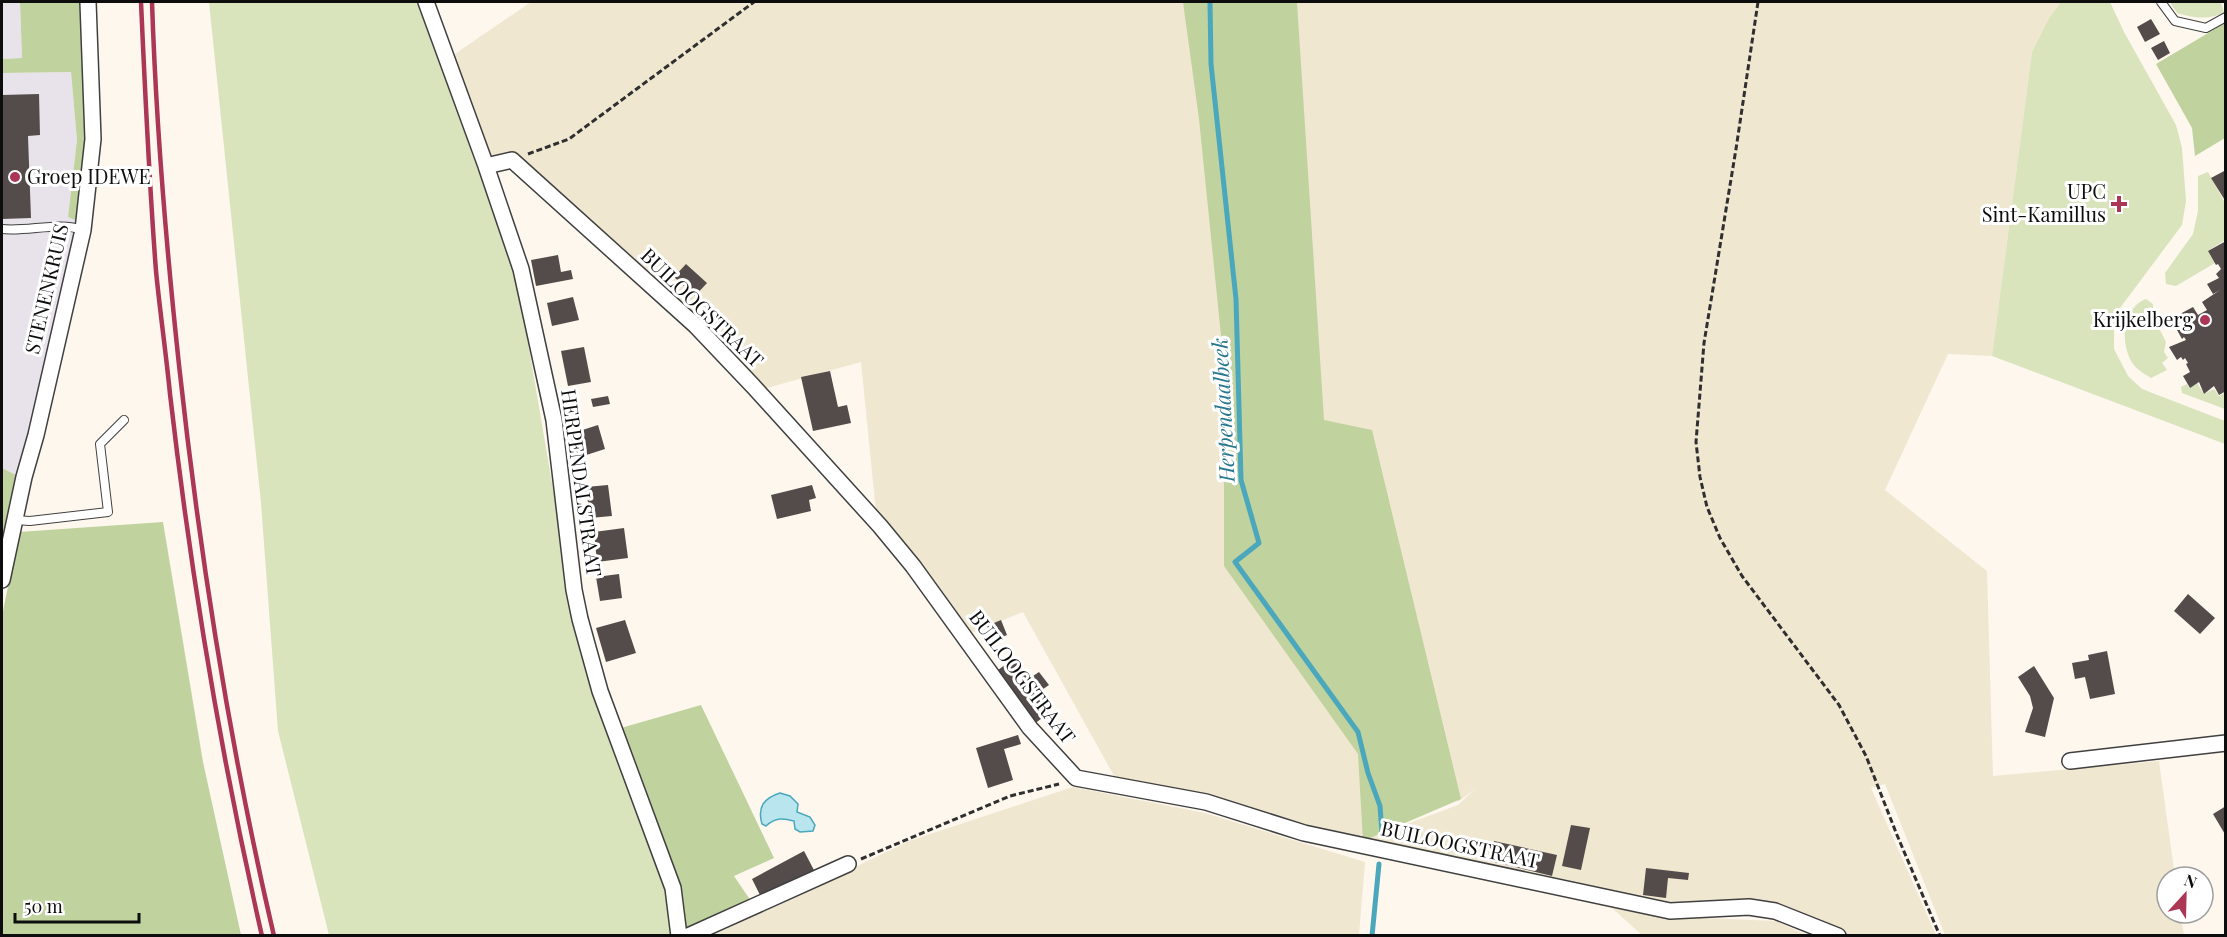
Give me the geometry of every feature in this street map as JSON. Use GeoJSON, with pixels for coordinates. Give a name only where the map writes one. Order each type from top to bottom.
{"type":"FeatureCollection","features":[{"type":"Feature","properties":{"kind":"street","name":"STENENKRUIS"},"geometry":{"type":"LineString","coordinates":[[2,580],[83,230],[93,139],[88,2]]}},
{"type":"Feature","properties":{"kind":"street","name":"HERPENDALSTRAAT"},"geometry":{"type":"LineString","coordinates":[[426,2],[521,269],[554,420],[574,590],[587,651],[673,888],[679,936]]}},
{"type":"Feature","properties":{"kind":"street"},"geometry":{"type":"LineString","coordinates":[[486,166],[512,160]]}},
{"type":"Feature","properties":{"kind":"street","name":"BUILOOGSTRAAT"},"geometry":{"type":"LineString","coordinates":[[512,160],[696,326],[761,394],[913,566],[1030,729],[1076,778],[1206,802],[1304,833],[1670,911],[1749,907],[1775,911],[1838,936]]}},
{"type":"Feature","properties":{"kind":"street"},"geometry":{"type":"LineString","coordinates":[[2070,761],[2226,743]]}},
{"type":"Feature","properties":{"kind":"street"},"geometry":{"type":"LineString","coordinates":[[688,936],[848,864]]}},
{"type":"Feature","properties":{"kind":"lane"},"geometry":{"type":"LineString","coordinates":[[2161,2],[2175,21],[2206,28],[2226,17]]}},
{"type":"Feature","properties":{"kind":"lane"},"geometry":{"type":"LineString","coordinates":[[2,229],[73,226],[83,230]]}},
{"type":"Feature","properties":{"kind":"lane"},"geometry":{"type":"LineString","coordinates":[[15,520],[30,521],[108,512],[100,444],[124,420]]}},
{"type":"Feature","properties":{"kind":"path"},"geometry":{"type":"LineString","coordinates":[[512,160],[569,139],[754,2]]}},
{"type":"Feature","properties":{"kind":"path"},"geometry":{"type":"LineString","coordinates":[[1758,2],[1704,344],[1696,442],[1700,477],[1707,507],[1720,538],[1742,576],[1839,705],[1866,756],[1940,936]]}},
{"type":"Feature","properties":{"kind":"path"},"geometry":{"type":"LineString","coordinates":[[848,864],[1010,796],[1076,778]]}},
{"type":"Feature","properties":{"kind":"shaded area"},"geometry":{"type":"Polygon","coordinates":[[[2,2],[20,2],[22,58],[2,59],[2,2]]]}},
{"type":"Feature","properties":{"kind":"shaded area"},"geometry":{"type":"Polygon","coordinates":[[[531,2],[1185,2],[1365,756],[1366,839],[1458,805],[1476,788],[1458,802],[1371,434],[1321,424],[1296,2],[2061,2],[2049,18],[2032,52],[1992,356],[1948,354],[1885,490],[1987,571],[1993,776],[2159,761],[2173,865],[2155,865],[2155,925],[2182,925],[2184,935],[1945,935],[1885,784],[1871,788],[1936,935],[1839,935],[1776,904],[1682,904],[1359,842],[1208,794],[1118,783],[1023,612],[971,633],[876,512],[861,362],[763,389],[515,153],[490,156],[449,58],[531,2]]]}},
{"type":"Feature","properties":{"kind":"shaded area"},"geometry":{"type":"Polygon","coordinates":[[[71,72],[77,140],[68,217],[79,222],[20,477],[2,468],[2,73],[71,72]]]}},
{"type":"Feature","properties":{"kind":"shaded area"},"geometry":{"type":"Polygon","coordinates":[[[1073,787],[1205,813],[1365,862],[1359,935],[712,936],[909,841],[1073,787]]]}},
{"type":"Feature","properties":{"kind":"shaded area"},"geometry":{"type":"Polygon","coordinates":[[[1604,901],[1682,917],[1775,921],[1807,935],[1642,935],[1604,901]]]}},
{"type":"Feature","properties":{"kind":"green space"},"geometry":{"type":"Polygon","coordinates":[[[20,2],[83,2],[88,138],[79,222],[68,217],[77,140],[71,72],[2,73],[2,59],[22,58],[20,2]]]}},
{"type":"Feature","properties":{"kind":"green space"},"geometry":{"type":"Polygon","coordinates":[[[209,2],[417,2],[517,278],[577,630],[667,890],[671,935],[329,935],[278,731],[261,503],[209,2]]]}},
{"type":"Feature","properties":{"kind":"green space"},"geometry":{"type":"Polygon","coordinates":[[[1183,2],[1297,2],[1324,420],[1372,430],[1461,799],[1363,841],[1358,754],[1224,566],[1224,365],[1199,119],[1183,2]]]}},
{"type":"Feature","properties":{"kind":"green space","name":"UPC Sint-Kamillus"},"geometry":{"type":"Polygon","coordinates":[[[2061,2],[2110,2],[2124,32],[2176,125],[2182,148],[2186,201],[2182,225],[2120,308],[2114,327],[2114,349],[2128,376],[2142,389],[2225,421],[2225,444],[1992,356],[2032,52],[2049,18],[2061,2]]]}},
{"type":"Feature","properties":{"kind":"green space"},"geometry":{"type":"Polygon","coordinates":[[[2170,2],[2221,2],[2224,13],[2201,18],[2189,16],[2177,13],[2170,2]]]}},
{"type":"Feature","properties":{"kind":"green space"},"geometry":{"type":"Polygon","coordinates":[[[2225,23],[2225,138],[2195,156],[2192,128],[2156,64],[2225,23]]]}},
{"type":"Feature","properties":{"kind":"green space"},"geometry":{"type":"Polygon","coordinates":[[[2208,172],[2225,203],[2225,240],[2208,251],[2215,263],[2176,286],[2166,284],[2165,273],[2193,234],[2198,211],[2198,176],[2208,172]]]}},
{"type":"Feature","properties":{"kind":"green space"},"geometry":{"type":"Polygon","coordinates":[[[2146,299],[2153,304],[2154,318],[2166,342],[2164,352],[2168,358],[2162,363],[2167,370],[2151,378],[2132,362],[2125,342],[2129,316],[2139,303],[2146,299]]]}},
{"type":"Feature","properties":{"kind":"green space"},"geometry":{"type":"Polygon","coordinates":[[[2197,383],[2204,394],[2214,389],[2219,396],[2224,393],[2225,409],[2182,393],[2181,387],[2187,384],[2189,388],[2197,383]]]}},
{"type":"Feature","properties":{"kind":"green space"},"geometry":{"type":"Polygon","coordinates":[[[2,468],[20,477],[2,553],[2,468]]]}},
{"type":"Feature","properties":{"kind":"green space"},"geometry":{"type":"Polygon","coordinates":[[[163,522],[203,762],[241,935],[2,936],[2,616],[19,532],[163,522]]]}},
{"type":"Feature","properties":{"kind":"green space"},"geometry":{"type":"Polygon","coordinates":[[[701,705],[774,858],[734,876],[755,907],[688,935],[677,914],[614,730],[701,705]]]}},
{"type":"Feature","properties":{"kind":"water"},"geometry":{"type":"Polygon","coordinates":[[[780,793],[790,796],[798,804],[797,812],[810,817],[815,825],[813,831],[800,832],[795,829],[794,821],[786,819],[776,820],[766,826],[762,824],[760,813],[763,804],[780,793]]]}},
{"type":"Feature","properties":{"kind":"building"},"geometry":{"type":"Polygon","coordinates":[[[2151,19],[2160,34],[2145,42],[2137,27],[2151,19]]]}},
{"type":"Feature","properties":{"kind":"building"},"geometry":{"type":"Polygon","coordinates":[[[2164,41],[2170,53],[2158,60],[2151,48],[2164,41]]]}},
{"type":"Feature","properties":{"kind":"building","name":"Groep IDEWE"},"geometry":{"type":"Polygon","coordinates":[[[39,94],[40,135],[28,136],[31,218],[2,219],[2,95],[39,94]]]}},
{"type":"Feature","properties":{"kind":"building"},"geometry":{"type":"Polygon","coordinates":[[[2226,170],[2226,202],[2211,178],[2226,170]]]}},
{"type":"Feature","properties":{"kind":"building","name":"Krijkelberg"},"geometry":{"type":"Polygon","coordinates":[[[2226,241],[2226,391],[2219,395],[2214,386],[2204,394],[2199,382],[2190,388],[2183,376],[2190,372],[2186,364],[2188,363],[2185,358],[2183,360],[2181,357],[2177,360],[2169,347],[2186,340],[2184,337],[2182,339],[2177,330],[2187,324],[2180,314],[2193,307],[2198,315],[2207,310],[2202,302],[2220,290],[2213,294],[2207,284],[2219,278],[2216,274],[2221,269],[2208,251],[2226,241]]]}},
{"type":"Feature","properties":{"kind":"building"},"geometry":{"type":"Polygon","coordinates":[[[558,255],[561,272],[571,270],[573,279],[536,286],[531,260],[558,255]]]}},
{"type":"Feature","properties":{"kind":"building"},"geometry":{"type":"Polygon","coordinates":[[[686,264],[707,283],[695,296],[674,277],[686,264]]]}},
{"type":"Feature","properties":{"kind":"building"},"geometry":{"type":"Polygon","coordinates":[[[573,297],[579,320],[552,326],[547,303],[573,297]]]}},
{"type":"Feature","properties":{"kind":"building"},"geometry":{"type":"Polygon","coordinates":[[[584,347],[591,382],[568,386],[561,351],[584,347]]]}},
{"type":"Feature","properties":{"kind":"building"},"geometry":{"type":"Polygon","coordinates":[[[830,371],[838,407],[847,405],[851,423],[813,431],[801,377],[830,371]]]}},
{"type":"Feature","properties":{"kind":"building"},"geometry":{"type":"Polygon","coordinates":[[[608,396],[610,404],[593,407],[591,399],[608,396]]]}},
{"type":"Feature","properties":{"kind":"building"},"geometry":{"type":"Polygon","coordinates":[[[598,425],[605,449],[577,458],[570,434],[598,425]]]}},
{"type":"Feature","properties":{"kind":"building"},"geometry":{"type":"Polygon","coordinates":[[[608,485],[612,516],[590,518],[586,487],[608,485]]]}},
{"type":"Feature","properties":{"kind":"building"},"geometry":{"type":"Polygon","coordinates":[[[812,485],[816,498],[809,500],[811,511],[777,519],[771,495],[812,485]]]}},
{"type":"Feature","properties":{"kind":"building"},"geometry":{"type":"Polygon","coordinates":[[[624,528],[628,558],[597,562],[594,532],[624,528]]]}},
{"type":"Feature","properties":{"kind":"building"},"geometry":{"type":"Polygon","coordinates":[[[619,574],[622,598],[600,601],[596,577],[619,574]]]}},
{"type":"Feature","properties":{"kind":"building"},"geometry":{"type":"Polygon","coordinates":[[[2188,594],[2215,618],[2200,634],[2174,611],[2188,594]]]}},
{"type":"Feature","properties":{"kind":"building"},"geometry":{"type":"Polygon","coordinates":[[[625,620],[636,653],[606,662],[596,628],[625,620]]]}},
{"type":"Feature","properties":{"kind":"building"},"geometry":{"type":"Polygon","coordinates":[[[1001,620],[1007,635],[993,641],[987,626],[1001,620]]]}},
{"type":"Feature","properties":{"kind":"building"},"geometry":{"type":"Polygon","coordinates":[[[2107,651],[2115,694],[2090,699],[2085,677],[2075,679],[2072,663],[2089,660],[2088,655],[2107,651]]]}},
{"type":"Feature","properties":{"kind":"building"},"geometry":{"type":"Polygon","coordinates":[[[1015,657],[1030,678],[1039,672],[1049,685],[1036,694],[1049,713],[1034,724],[993,674],[1015,657]]]}},
{"type":"Feature","properties":{"kind":"building"},"geometry":{"type":"Polygon","coordinates":[[[2034,666],[2054,698],[2045,737],[2025,732],[2033,708],[2030,696],[2018,677],[2034,666]]]}},
{"type":"Feature","properties":{"kind":"building"},"geometry":{"type":"Polygon","coordinates":[[[1018,735],[1021,744],[1004,749],[1013,780],[988,788],[976,748],[1018,735]]]}},
{"type":"Feature","properties":{"kind":"building"},"geometry":{"type":"Polygon","coordinates":[[[2226,806],[2226,836],[2213,814],[2226,806]]]}},
{"type":"Feature","properties":{"kind":"building"},"geometry":{"type":"Polygon","coordinates":[[[1571,825],[1590,828],[1581,870],[1562,866],[1571,825]]]}},
{"type":"Feature","properties":{"kind":"building"},"geometry":{"type":"Polygon","coordinates":[[[1494,841],[1557,855],[1552,876],[1490,861],[1494,841]]]}},
{"type":"Feature","properties":{"kind":"building"},"geometry":{"type":"Polygon","coordinates":[[[804,851],[815,872],[762,899],[752,879],[804,851]]]}},
{"type":"Feature","properties":{"kind":"building"},"geometry":{"type":"Polygon","coordinates":[[[1646,868],[1689,873],[1688,880],[1668,878],[1666,898],[1643,895],[1646,868]]]}},
{"type":"Feature","properties":{"kind":"waterway","name":"Herpendaalbeek"},"geometry":{"type":"LineString","coordinates":[[1210,2],[1211,64],[1236,299],[1241,480],[1259,543],[1235,562],[1358,732],[1368,773],[1380,806],[1382,833]]}},
{"type":"Feature","properties":{"kind":"waterway","name":"Herpendaalbeek"},"geometry":{"type":"LineString","coordinates":[[1372,936],[1379,864]]}},
{"type":"Feature","properties":{"kind":"railway"},"geometry":{"type":"LineString","coordinates":[[141,2],[156,271],[178,462],[220,734],[262,936]]}},
{"type":"Feature","properties":{"kind":"railway"},"geometry":{"type":"LineString","coordinates":[[152,2],[166,229],[187,437],[230,723],[274,936]]}},
{"type":"Feature","properties":{"kind":"place","name":"Groep IDEWE"},"geometry":{"type":"Point","coordinates":[15,177]}},
{"type":"Feature","properties":{"kind":"place","name":"UPC Sint-Kamillus"},"geometry":{"type":"Point","coordinates":[2119,204]}},
{"type":"Feature","properties":{"kind":"place","name":"Krijkelberg"},"geometry":{"type":"Point","coordinates":[2205,320]}}]}
